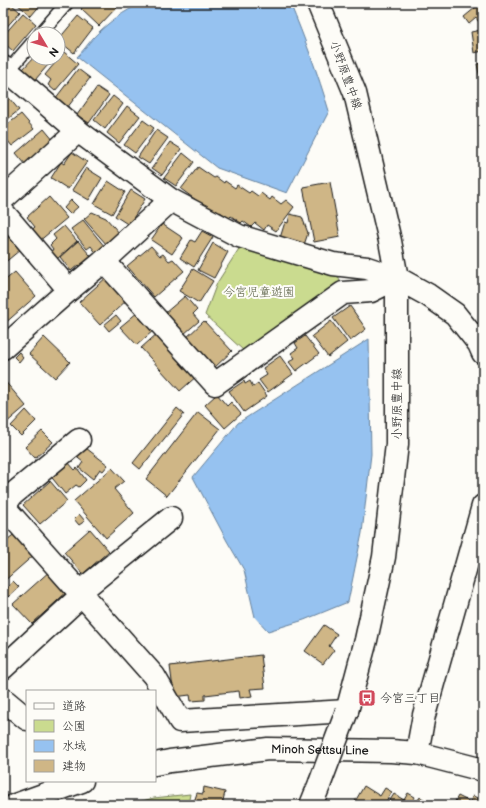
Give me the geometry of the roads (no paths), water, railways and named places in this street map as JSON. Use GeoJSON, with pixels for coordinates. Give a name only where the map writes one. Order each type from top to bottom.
{"type":"FeatureCollection","features":[{"type":"Feature","properties":{"kind":"street","name":"小野原豊中線"},"geometry":{"type":"LineString","coordinates":[[312,805],[347,711],[366,640],[384,557],[397,444],[397,278],[390,241],[355,93],[318,3]]}},
{"type":"Feature","properties":{"kind":"street"},"geometry":{"type":"LineString","coordinates":[[5,69],[78,131],[171,200],[239,236],[333,264],[367,268],[397,278],[428,295],[455,314],[479,344],[483,353]]}},
{"type":"Feature","properties":{"kind":"street"},"geometry":{"type":"LineString","coordinates":[[3,199],[78,131]]}},
{"type":"Feature","properties":{"kind":"street"},"geometry":{"type":"LineString","coordinates":[[3,348],[104,261],[171,200]]}},
{"type":"Feature","properties":{"kind":"street"},"geometry":{"type":"LineString","coordinates":[[3,212],[69,290]]}},
{"type":"Feature","properties":{"kind":"street"},"geometry":{"type":"LineString","coordinates":[[104,261],[215,384],[343,293],[372,291],[397,278]]}},
{"type":"Feature","properties":{"kind":"street"},"geometry":{"type":"LineString","coordinates":[[79,440],[12,494],[3,507],[154,676],[180,721],[347,711]]}},
{"type":"Feature","properties":{"kind":"street"},"geometry":{"type":"LineString","coordinates":[[417,753],[424,715],[483,506]]}},
{"type":"Feature","properties":{"kind":"street"},"geometry":{"type":"LineString","coordinates":[[3,668],[82,595],[87,586],[171,518]]}},
{"type":"Feature","properties":{"kind":"street"},"geometry":{"type":"LineString","coordinates":[[3,699],[26,718]]}},
{"type":"Feature","properties":{"kind":"street","name":"Minoh Settsu Line"},"geometry":{"type":"LineString","coordinates":[[156,764],[268,749],[391,751],[417,753],[483,770]]}},
{"type":"Feature","properties":{"kind":"street"},"geometry":{"type":"LineString","coordinates":[[16,805],[43,801],[80,782]]}},
{"type":"Feature","properties":{"kind":"lane"},"geometry":{"type":"LineString","coordinates":[[47,26],[67,3]]}},
{"type":"Feature","properties":{"kind":"lane"},"geometry":{"type":"LineString","coordinates":[[5,69],[26,49]]}},
{"type":"Feature","properties":{"kind":"water"},"geometry":{"type":"Polygon","coordinates":[[[142,3],[290,3],[311,57],[329,111],[287,193],[217,168],[77,57],[93,38],[110,22],[142,3]]]}},
{"type":"Feature","properties":{"kind":"water"},"geometry":{"type":"Polygon","coordinates":[[[369,339],[371,454],[362,533],[348,602],[304,620],[268,631],[255,617],[244,570],[193,477],[238,423],[369,339]]]}},
{"type":"Feature","properties":{"kind":"place","name":"今宮三丁目"},"geometry":{"type":"Point","coordinates":[367,698]}},
{"type":"Feature","properties":{"kind":"park label","name":"今宮児童遊園"},"geometry":{"type":"Point","coordinates":[259,292]}}]}
